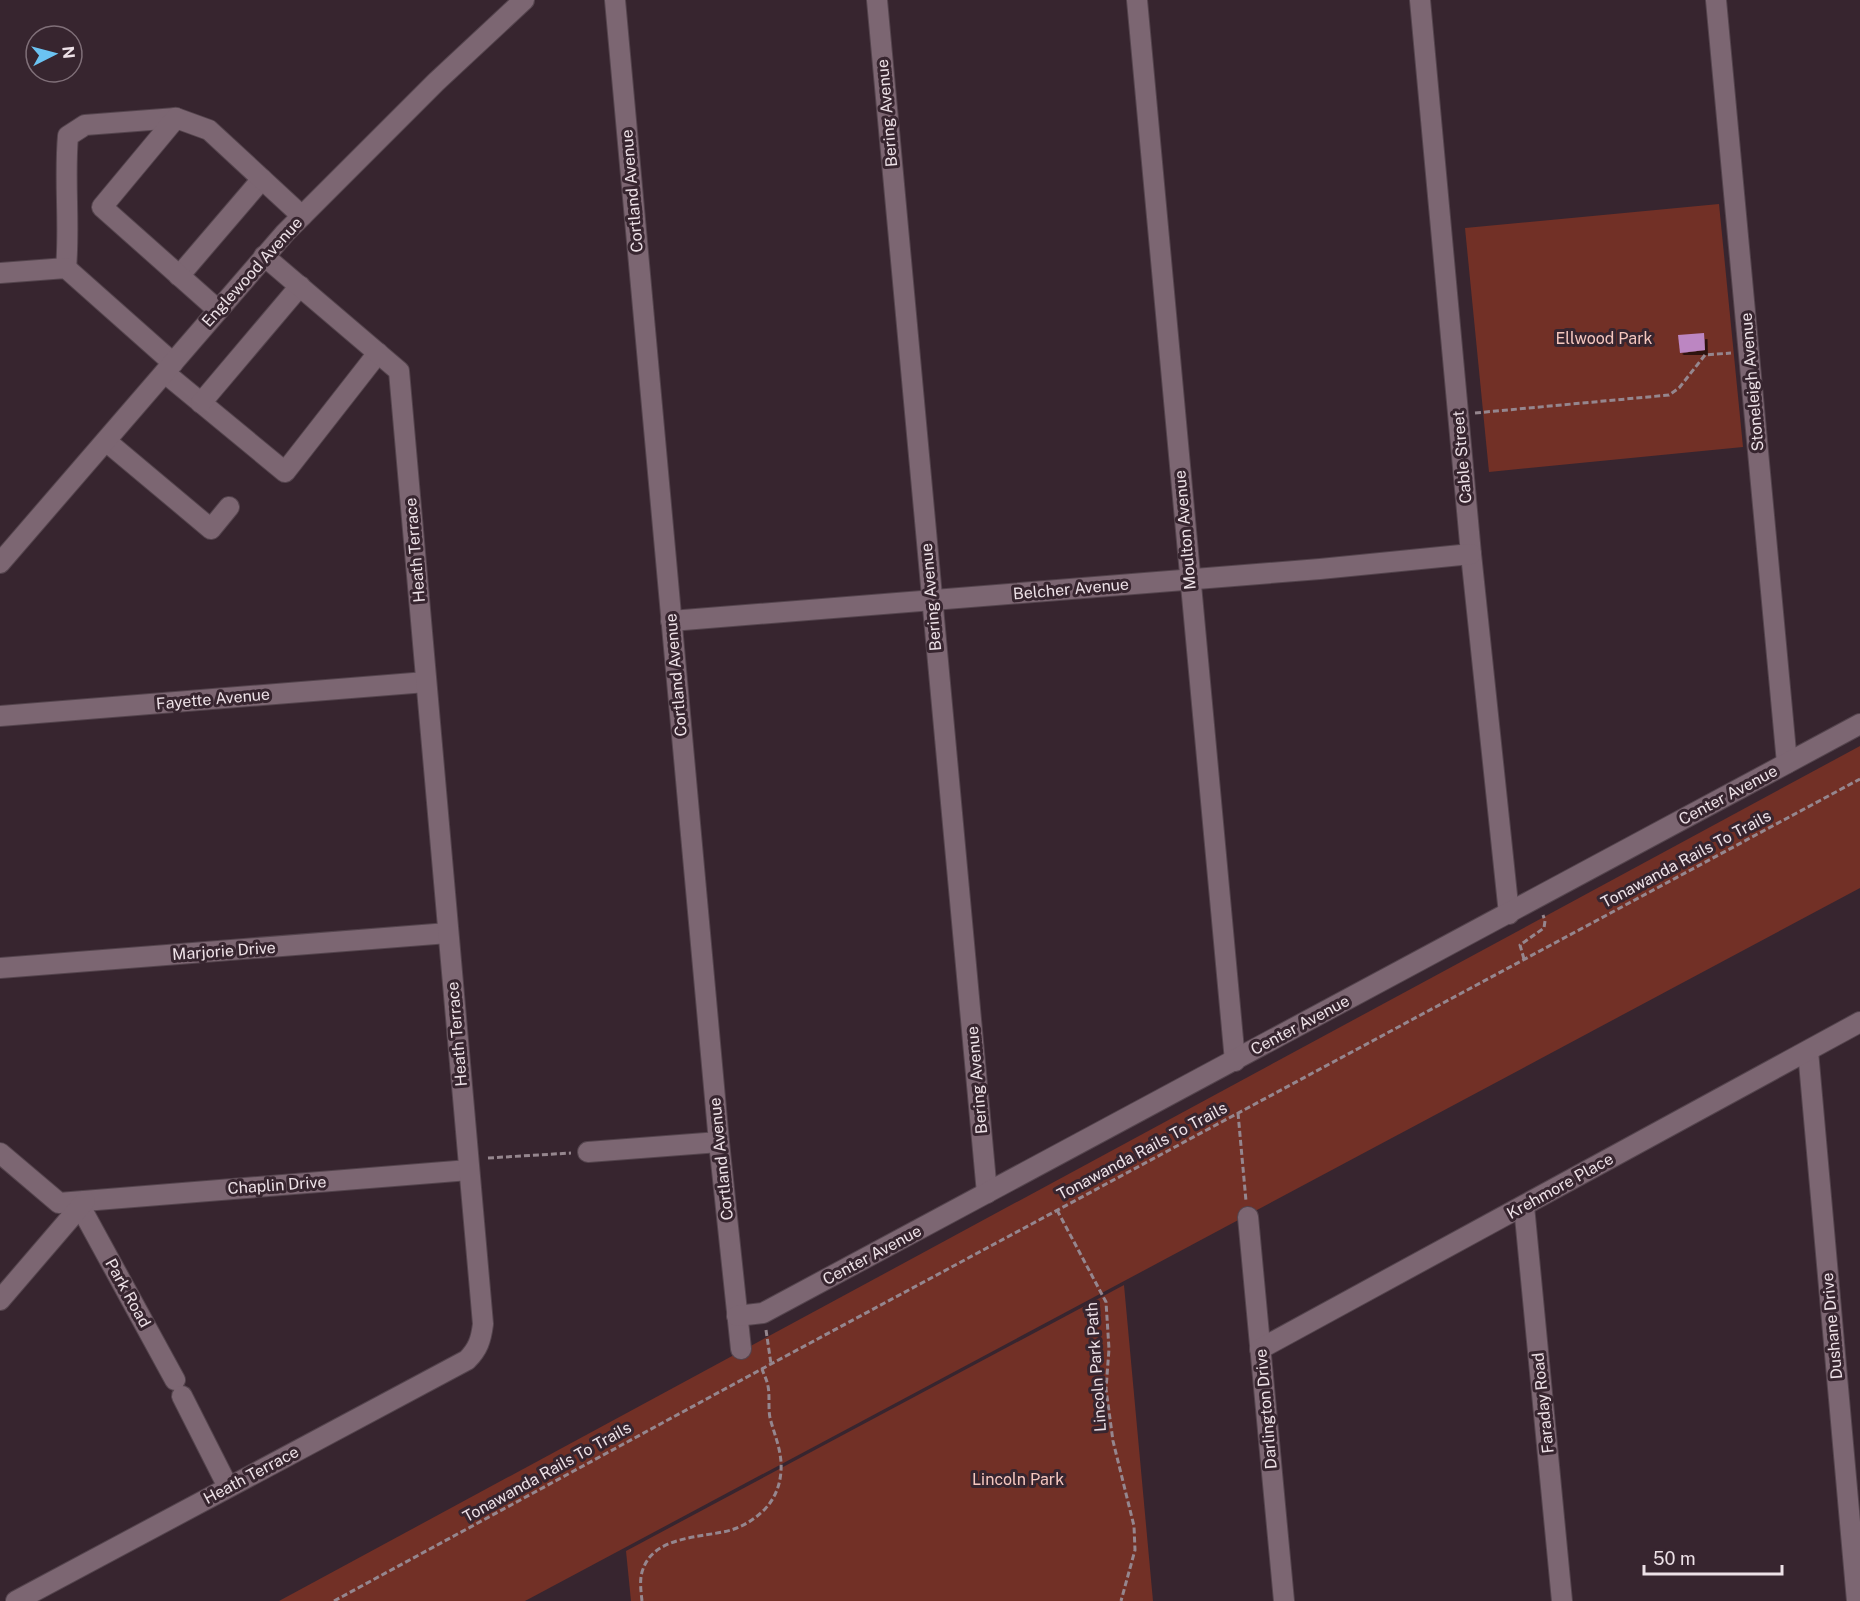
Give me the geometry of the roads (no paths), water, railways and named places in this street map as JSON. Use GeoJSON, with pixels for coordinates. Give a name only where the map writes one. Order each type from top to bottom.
{"type":"FeatureCollection","features":[{"type":"Feature","properties":{"kind":"street","name":"Englewood Avenue"},"geometry":{"type":"LineString","coordinates":[[0,563],[264,256],[436,82],[524,0]]}},
{"type":"Feature","properties":{"kind":"street","name":"Cortland Avenue"},"geometry":{"type":"LineString","coordinates":[[615,0],[719,1142],[741,1349]]}},
{"type":"Feature","properties":{"kind":"street","name":"Bering Avenue"},"geometry":{"type":"LineString","coordinates":[[877,0],[987,1193]]}},
{"type":"Feature","properties":{"kind":"street","name":"Moulton Avenue"},"geometry":{"type":"LineString","coordinates":[[1137,0],[1234,1061]]}},
{"type":"Feature","properties":{"kind":"street","name":"Cable Street"},"geometry":{"type":"LineString","coordinates":[[1420,0],[1471,554],[1509,914]]}},
{"type":"Feature","properties":{"kind":"street","name":"Stoneleigh Avenue"},"geometry":{"type":"LineString","coordinates":[[1716,0],[1787,763]]}},
{"type":"Feature","properties":{"kind":"street"},"geometry":{"type":"LineString","coordinates":[[66,268],[69,235],[65,166],[68,136],[85,125],[176,118],[209,130],[302,216]]}},
{"type":"Feature","properties":{"kind":"street"},"geometry":{"type":"LineString","coordinates":[[176,118],[102,207],[218,310]]}},
{"type":"Feature","properties":{"kind":"street"},"geometry":{"type":"LineString","coordinates":[[179,276],[262,179]]}},
{"type":"Feature","properties":{"kind":"street","name":"Heath Terrace"},"geometry":{"type":"LineString","coordinates":[[16,1601],[467,1359],[476,1351],[482,1338],[483,1324],[399,371],[264,256]]}},
{"type":"Feature","properties":{"kind":"street"},"geometry":{"type":"LineString","coordinates":[[0,273],[66,268],[169,368],[201,403],[285,472],[378,353]]}},
{"type":"Feature","properties":{"kind":"street"},"geometry":{"type":"LineString","coordinates":[[201,403],[300,286]]}},
{"type":"Feature","properties":{"kind":"street"},"geometry":{"type":"LineString","coordinates":[[106,441],[211,529],[229,507]]}},
{"type":"Feature","properties":{"kind":"street","name":"Belcher Avenue"},"geometry":{"type":"LineString","coordinates":[[671,621],[1471,554]]}},
{"type":"Feature","properties":{"kind":"street","name":"Fayette Avenue"},"geometry":{"type":"LineString","coordinates":[[0,716],[426,682]]}},
{"type":"Feature","properties":{"kind":"street","name":"Center Avenue"},"geometry":{"type":"LineString","coordinates":[[737,1316],[763,1313],[1860,724]]}},
{"type":"Feature","properties":{"kind":"street","name":"Marjorie Drive"},"geometry":{"type":"LineString","coordinates":[[0,968],[448,933]]}},
{"type":"Feature","properties":{"kind":"street","name":"Krehmore Place"},"geometry":{"type":"LineString","coordinates":[[1260,1349],[1860,1022]]}},
{"type":"Feature","properties":{"kind":"street","name":"Dushane Drive"},"geometry":{"type":"LineString","coordinates":[[1808,1051],[1857,1601]]}},
{"type":"Feature","properties":{"kind":"street"},"geometry":{"type":"LineString","coordinates":[[588,1152],[719,1142]]}},
{"type":"Feature","properties":{"kind":"street"},"geometry":{"type":"LineString","coordinates":[[0,1153],[59,1203],[82,1203]]}},
{"type":"Feature","properties":{"kind":"street","name":"Chaplin Drive"},"geometry":{"type":"LineString","coordinates":[[82,1203],[469,1165]]}},
{"type":"Feature","properties":{"kind":"street"},"geometry":{"type":"LineString","coordinates":[[0,1300],[82,1203]]}},
{"type":"Feature","properties":{"kind":"street","name":"Park Road"},"geometry":{"type":"LineString","coordinates":[[82,1203],[228,1487]]}},
{"type":"Feature","properties":{"kind":"street","name":"Faraday Road"},"geometry":{"type":"LineString","coordinates":[[1524,1206],[1562,1601]]}},
{"type":"Feature","properties":{"kind":"street","name":"Darlington Drive"},"geometry":{"type":"LineString","coordinates":[[1248,1217],[1284,1601]]}},
{"type":"Feature","properties":{"kind":"park label","name":"Ellwood Park"},"geometry":{"type":"Point","coordinates":[1604,338]}},
{"type":"Feature","properties":{"kind":"park label","name":"Lincoln Park"},"geometry":{"type":"Point","coordinates":[1018,1479]}}]}
